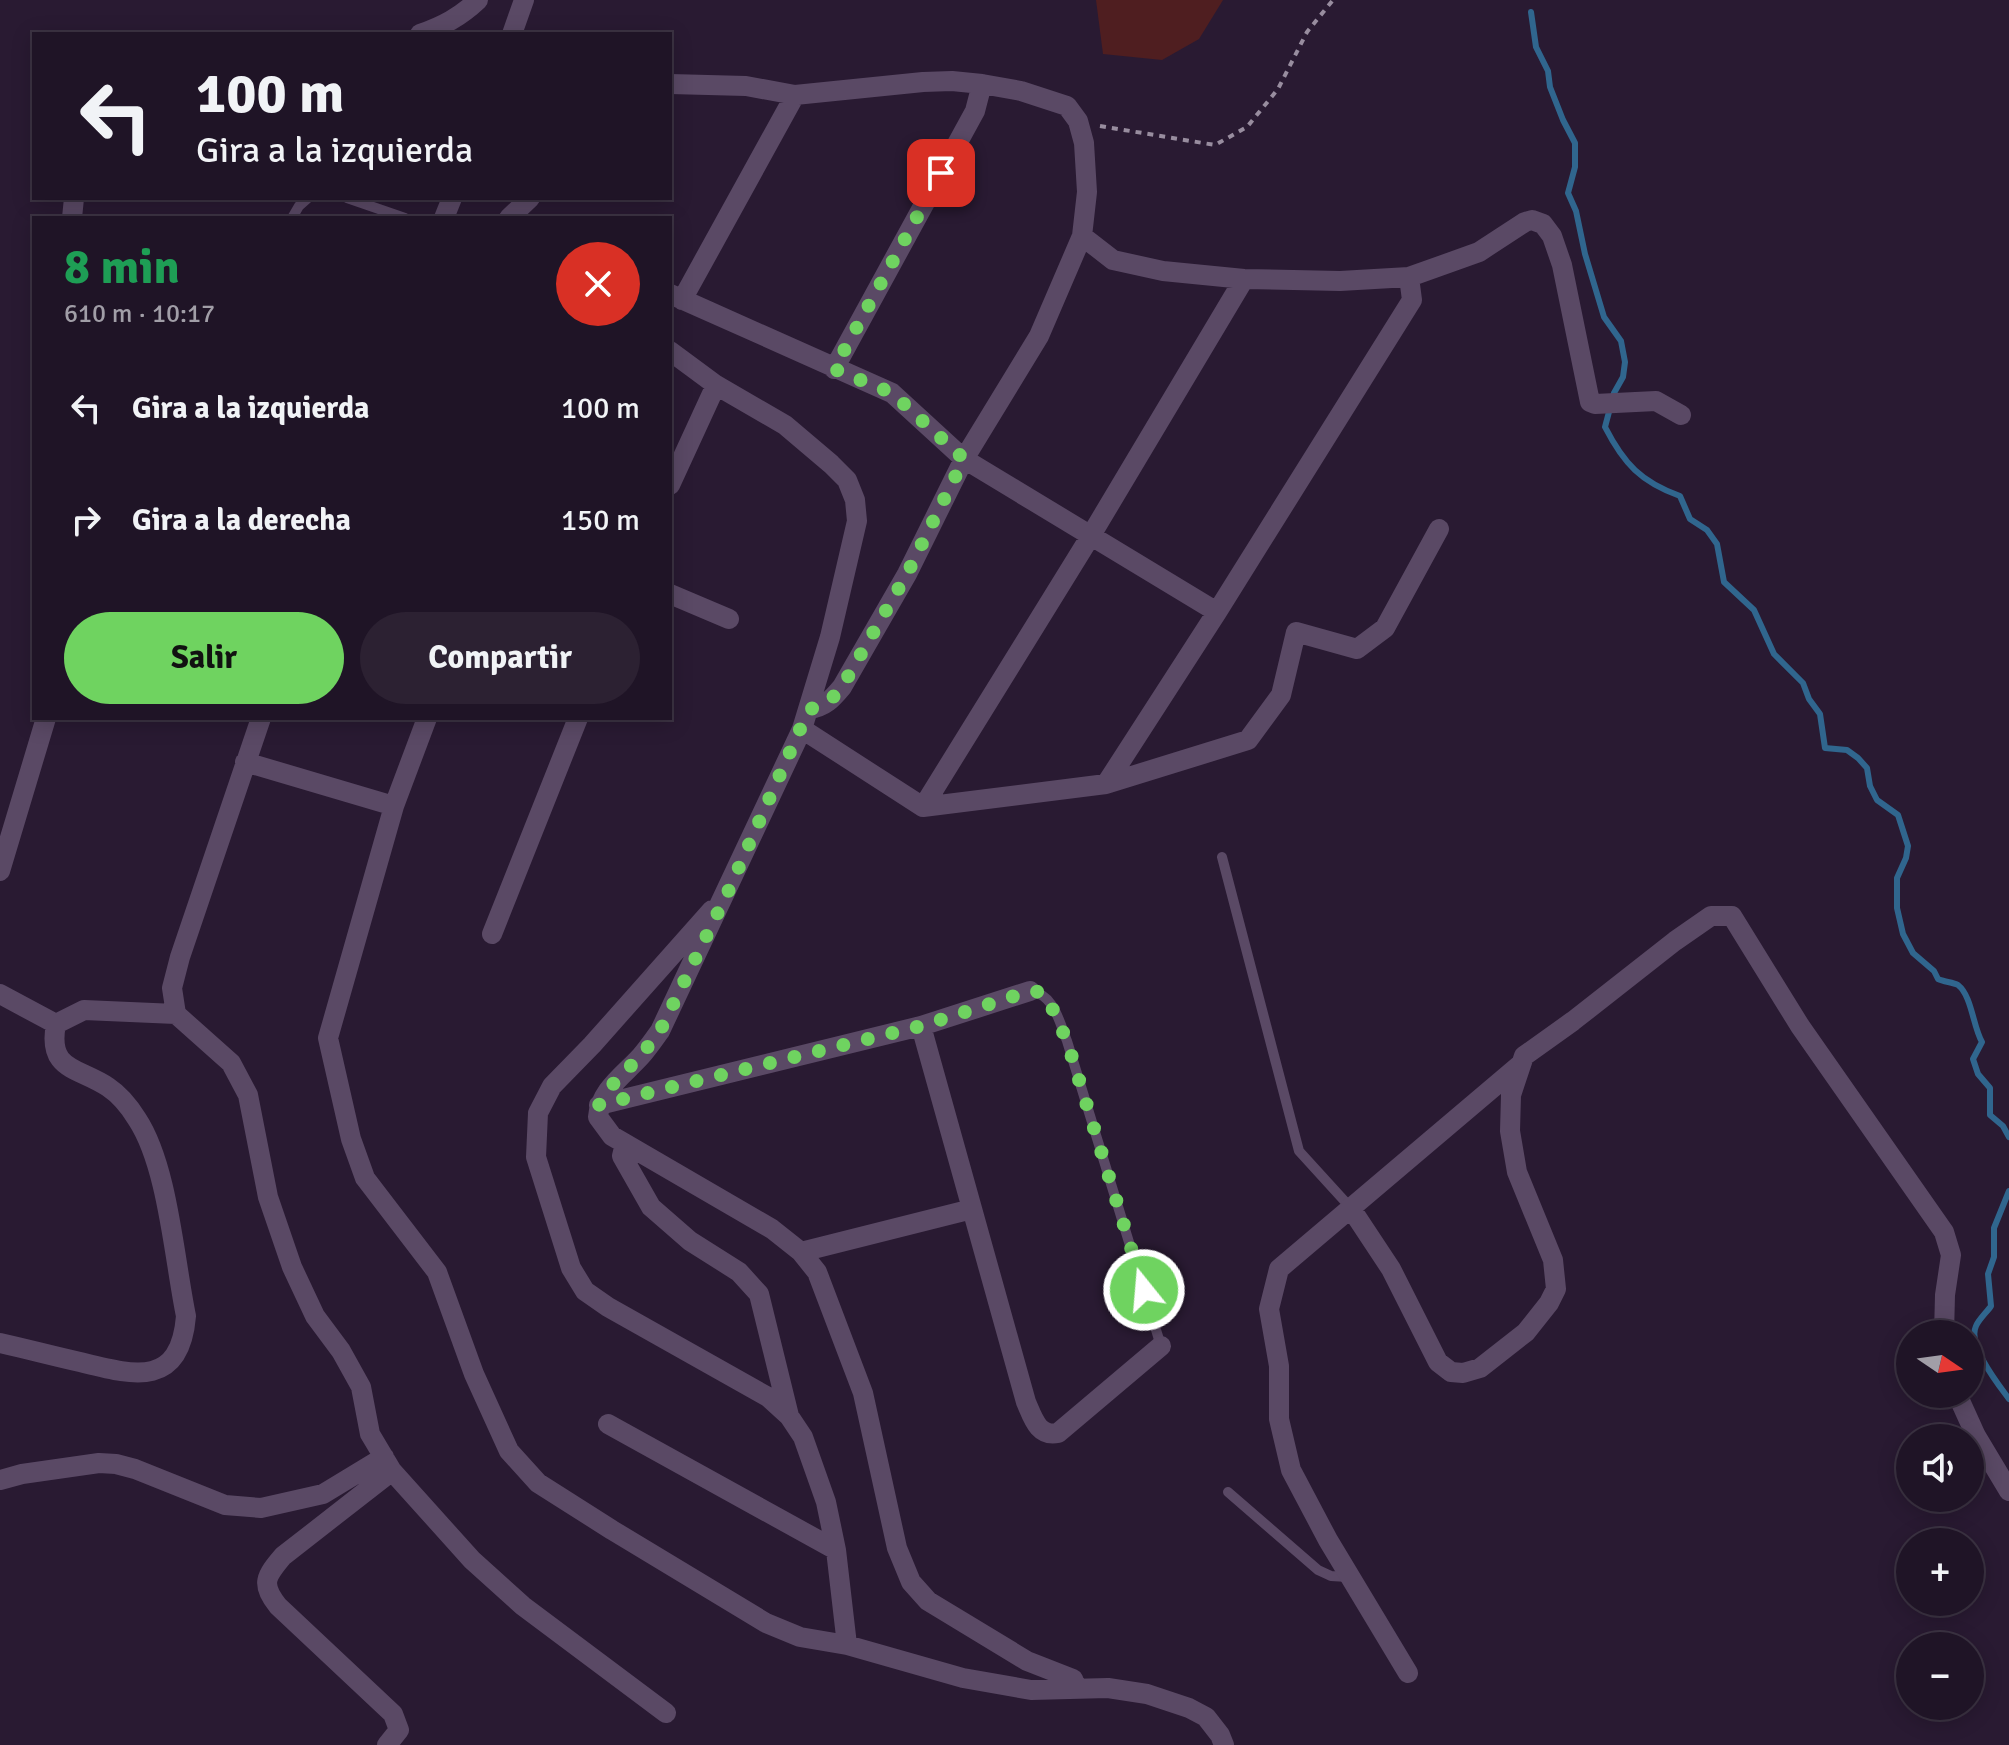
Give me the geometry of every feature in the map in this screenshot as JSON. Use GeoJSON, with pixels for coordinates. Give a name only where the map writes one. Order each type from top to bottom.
{"type":"FeatureCollection","features":[{"type":"Feature","properties":{"kind":"street"},"geometry":{"type":"LineString","coordinates":[[426,32],[462,15],[478,0]]}},
{"type":"Feature","properties":{"kind":"street"},"geometry":{"type":"LineString","coordinates":[[513,32],[524,0]]}},
{"type":"Feature","properties":{"kind":"street"},"geometry":{"type":"LineString","coordinates":[[672,84],[746,86],[795,95],[923,82],[982,84],[1067,106],[1078,122],[1084,143],[1086,179],[1082,236],[1039,336],[964,459],[907,574],[842,687],[831,701],[809,709]]}},
{"type":"Feature","properties":{"kind":"street"},"geometry":{"type":"LineString","coordinates":[[834,369],[975,111],[982,84]]}},
{"type":"Feature","properties":{"kind":"street"},"geometry":{"type":"LineString","coordinates":[[795,95],[676,297],[892,393],[964,459],[1217,612]]}},
{"type":"Feature","properties":{"kind":"street"},"geometry":{"type":"LineString","coordinates":[[511,216],[528,200]]}},
{"type":"Feature","properties":{"kind":"street"},"geometry":{"type":"LineString","coordinates":[[1082,236],[1113,260],[1163,271],[1244,279],[1340,281],[1409,277],[1479,252],[1532,220],[1543,224],[1552,236],[1562,265],[1590,402],[1656,401],[1681,415]]}},
{"type":"Feature","properties":{"kind":"street"},"geometry":{"type":"LineString","coordinates":[[1106,784],[1412,300],[1409,277]]}},
{"type":"Feature","properties":{"kind":"street"},"geometry":{"type":"LineString","coordinates":[[923,807],[1090,537],[1244,279]]}},
{"type":"Feature","properties":{"kind":"street"},"geometry":{"type":"LineString","coordinates":[[672,352],[716,385],[785,425],[847,480],[855,500],[857,521],[845,577],[802,729],[660,1031],[639,1058],[616,1080],[599,1105],[598,1117],[612,1136],[772,1229],[801,1252],[817,1272],[863,1393],[897,1548],[911,1582],[928,1601],[1027,1661],[1073,1679],[1077,1689]]}},
{"type":"Feature","properties":{"kind":"street"},"geometry":{"type":"LineString","coordinates":[[672,481],[716,385]]}},
{"type":"Feature","properties":{"kind":"street"},"geometry":{"type":"LineString","coordinates":[[802,729],[923,807],[1106,784],[1248,740],[1281,695],[1296,632],[1357,649],[1385,628],[1439,529]]}},
{"type":"Feature","properties":{"kind":"street"},"geometry":{"type":"LineString","coordinates":[[672,595],[729,619]]}},
{"type":"Feature","properties":{"kind":"street"},"geometry":{"type":"LineString","coordinates":[[0,871],[45,720]]}},
{"type":"Feature","properties":{"kind":"street"},"geometry":{"type":"LineString","coordinates":[[176,1014],[172,988],[180,957],[260,720]]}},
{"type":"Feature","properties":{"kind":"street"},"geometry":{"type":"LineString","coordinates":[[426,720],[394,806],[328,1038],[351,1139],[365,1178],[437,1272],[474,1374],[509,1451],[538,1483],[766,1623],[800,1637],[847,1645],[963,1678],[1031,1690],[1108,1688],[1147,1694],[1206,1717],[1224,1745]]}},
{"type":"Feature","properties":{"kind":"street"},"geometry":{"type":"LineString","coordinates":[[492,934],[577,720]]}},
{"type":"Feature","properties":{"kind":"street"},"geometry":{"type":"LineString","coordinates":[[245,762],[394,806]]}},
{"type":"Feature","properties":{"kind":"street"},"geometry":{"type":"LineString","coordinates":[[728,892],[552,1086],[538,1113],[536,1157],[571,1268],[585,1291],[768,1397],[789,1416],[803,1437],[826,1502],[836,1550],[847,1645]]}},
{"type":"Feature","properties":{"kind":"street"},"geometry":{"type":"LineString","coordinates":[[1350,1207],[1391,1269],[1438,1362],[1451,1372],[1463,1373],[1480,1368],[1526,1332],[1556,1289],[1553,1260],[1517,1172],[1510,1131],[1511,1095],[1524,1056],[1711,916],[1732,916],[1800,1026],[1944,1232],[1951,1255],[1944,1320]]}},
{"type":"Feature","properties":{"kind":"street"},"geometry":{"type":"LineString","coordinates":[[599,1105],[921,1026],[1030,991]]}},
{"type":"Feature","properties":{"kind":"street"},"geometry":{"type":"LineString","coordinates":[[0,994],[56,1024]]}},
{"type":"Feature","properties":{"kind":"street"},"geometry":{"type":"LineString","coordinates":[[56,1024],[84,1010],[176,1014],[231,1063],[248,1095],[268,1197],[292,1267],[315,1316],[341,1351],[361,1387],[370,1434],[388,1464],[472,1560],[523,1606],[666,1713]]}},
{"type":"Feature","properties":{"kind":"street"},"geometry":{"type":"LineString","coordinates":[[0,1343],[140,1374],[173,1359],[185,1337],[186,1316],[158,1166],[148,1136],[127,1103],[108,1087],[61,1062],[55,1051],[56,1024]]}},
{"type":"Feature","properties":{"kind":"street"},"geometry":{"type":"LineString","coordinates":[[921,1026],[1026,1402],[1041,1431],[1049,1435],[1058,1433],[1161,1346]]}},
{"type":"Feature","properties":{"kind":"street"},"geometry":{"type":"LineString","coordinates":[[1408,1673],[1291,1470],[1279,1419],[1279,1366],[1269,1309],[1279,1269],[1521,1064]]}},
{"type":"Feature","properties":{"kind":"street"},"geometry":{"type":"LineString","coordinates":[[625,1144],[622,1156],[651,1207],[690,1241],[739,1272],[759,1294],[789,1416]]}},
{"type":"Feature","properties":{"kind":"street"},"geometry":{"type":"LineString","coordinates":[[801,1252],[972,1209]]}},
{"type":"Feature","properties":{"kind":"street"},"geometry":{"type":"LineString","coordinates":[[1963,1408],[2009,1491]]}},
{"type":"Feature","properties":{"kind":"street"},"geometry":{"type":"LineString","coordinates":[[608,1424],[836,1550]]}},
{"type":"Feature","properties":{"kind":"street"},"geometry":{"type":"LineString","coordinates":[[0,1480],[99,1463],[116,1464],[225,1505],[261,1508],[323,1494],[388,1464]]}},
{"type":"Feature","properties":{"kind":"street"},"geometry":{"type":"LineString","coordinates":[[387,1745],[399,1730],[393,1714],[278,1606],[268,1594],[267,1586],[268,1573],[283,1556],[388,1464]]}},
{"type":"Feature","properties":{"kind":"lane"},"geometry":{"type":"LineString","coordinates":[[293,216],[306,200]]}},
{"type":"Feature","properties":{"kind":"lane"},"geometry":{"type":"LineString","coordinates":[[353,200],[399,216]]}},
{"type":"Feature","properties":{"kind":"lane"},"geometry":{"type":"LineString","coordinates":[[1222,857],[1299,1151],[1350,1207]]}},
{"type":"Feature","properties":{"kind":"lane"},"geometry":{"type":"LineString","coordinates":[[1030,991],[1041,992],[1048,999],[1067,1041],[1161,1346]]}},
{"type":"Feature","properties":{"kind":"lane"},"geometry":{"type":"LineString","coordinates":[[1228,1492],[1318,1570],[1331,1576],[1350,1577]]}},
{"type":"Feature","properties":{"kind":"path"},"geometry":{"type":"LineString","coordinates":[[1078,122],[1215,145],[1247,127],[1278,89],[1307,32],[1333,0]]}},
{"type":"Feature","properties":{"kind":"shaded area"},"geometry":{"type":"Polygon","coordinates":[[[1096,0],[1223,0],[1199,39],[1162,60],[1103,54],[1096,0]]]}},
{"type":"Feature","properties":{"kind":"waterway"},"geometry":{"type":"LineString","coordinates":[[1531,12],[1536,47],[1548,71],[1550,87],[1563,120],[1575,143],[1575,167],[1568,193],[1576,211],[1604,317],[1621,341],[1625,362],[1623,377],[1614,393],[1605,427],[1635,470],[1654,485],[1680,496],[1690,519],[1707,530],[1717,544],[1724,582],[1754,610],[1774,654],[1803,683],[1809,699],[1820,714],[1825,748],[1847,750],[1858,758],[1867,768],[1870,786],[1877,800],[1898,815],[1908,846],[1897,878],[1897,908],[1903,934],[1913,953],[1934,971],[1938,979],[1958,985],[1963,990],[1982,1042],[1973,1059],[1978,1074],[1990,1088],[1990,1115],[2003,1126],[2009,1137]]}},
{"type":"Feature","properties":{"kind":"waterway"},"geometry":{"type":"LineString","coordinates":[[2009,1191],[1994,1228],[1994,1257],[1988,1274],[1991,1306],[1977,1323],[1974,1334],[1985,1364],[2009,1399]]}},
{"type":"Feature","properties":{"kind":"route"},"geometry":{"type":"LineString","coordinates":[[941,173],[834,369],[892,393],[964,459],[907,574],[842,687],[831,701],[809,709],[728,892],[660,1031],[639,1058],[616,1080],[599,1105],[921,1026],[1030,991],[1041,992],[1048,999],[1067,1041],[1144,1290]]}}]}
